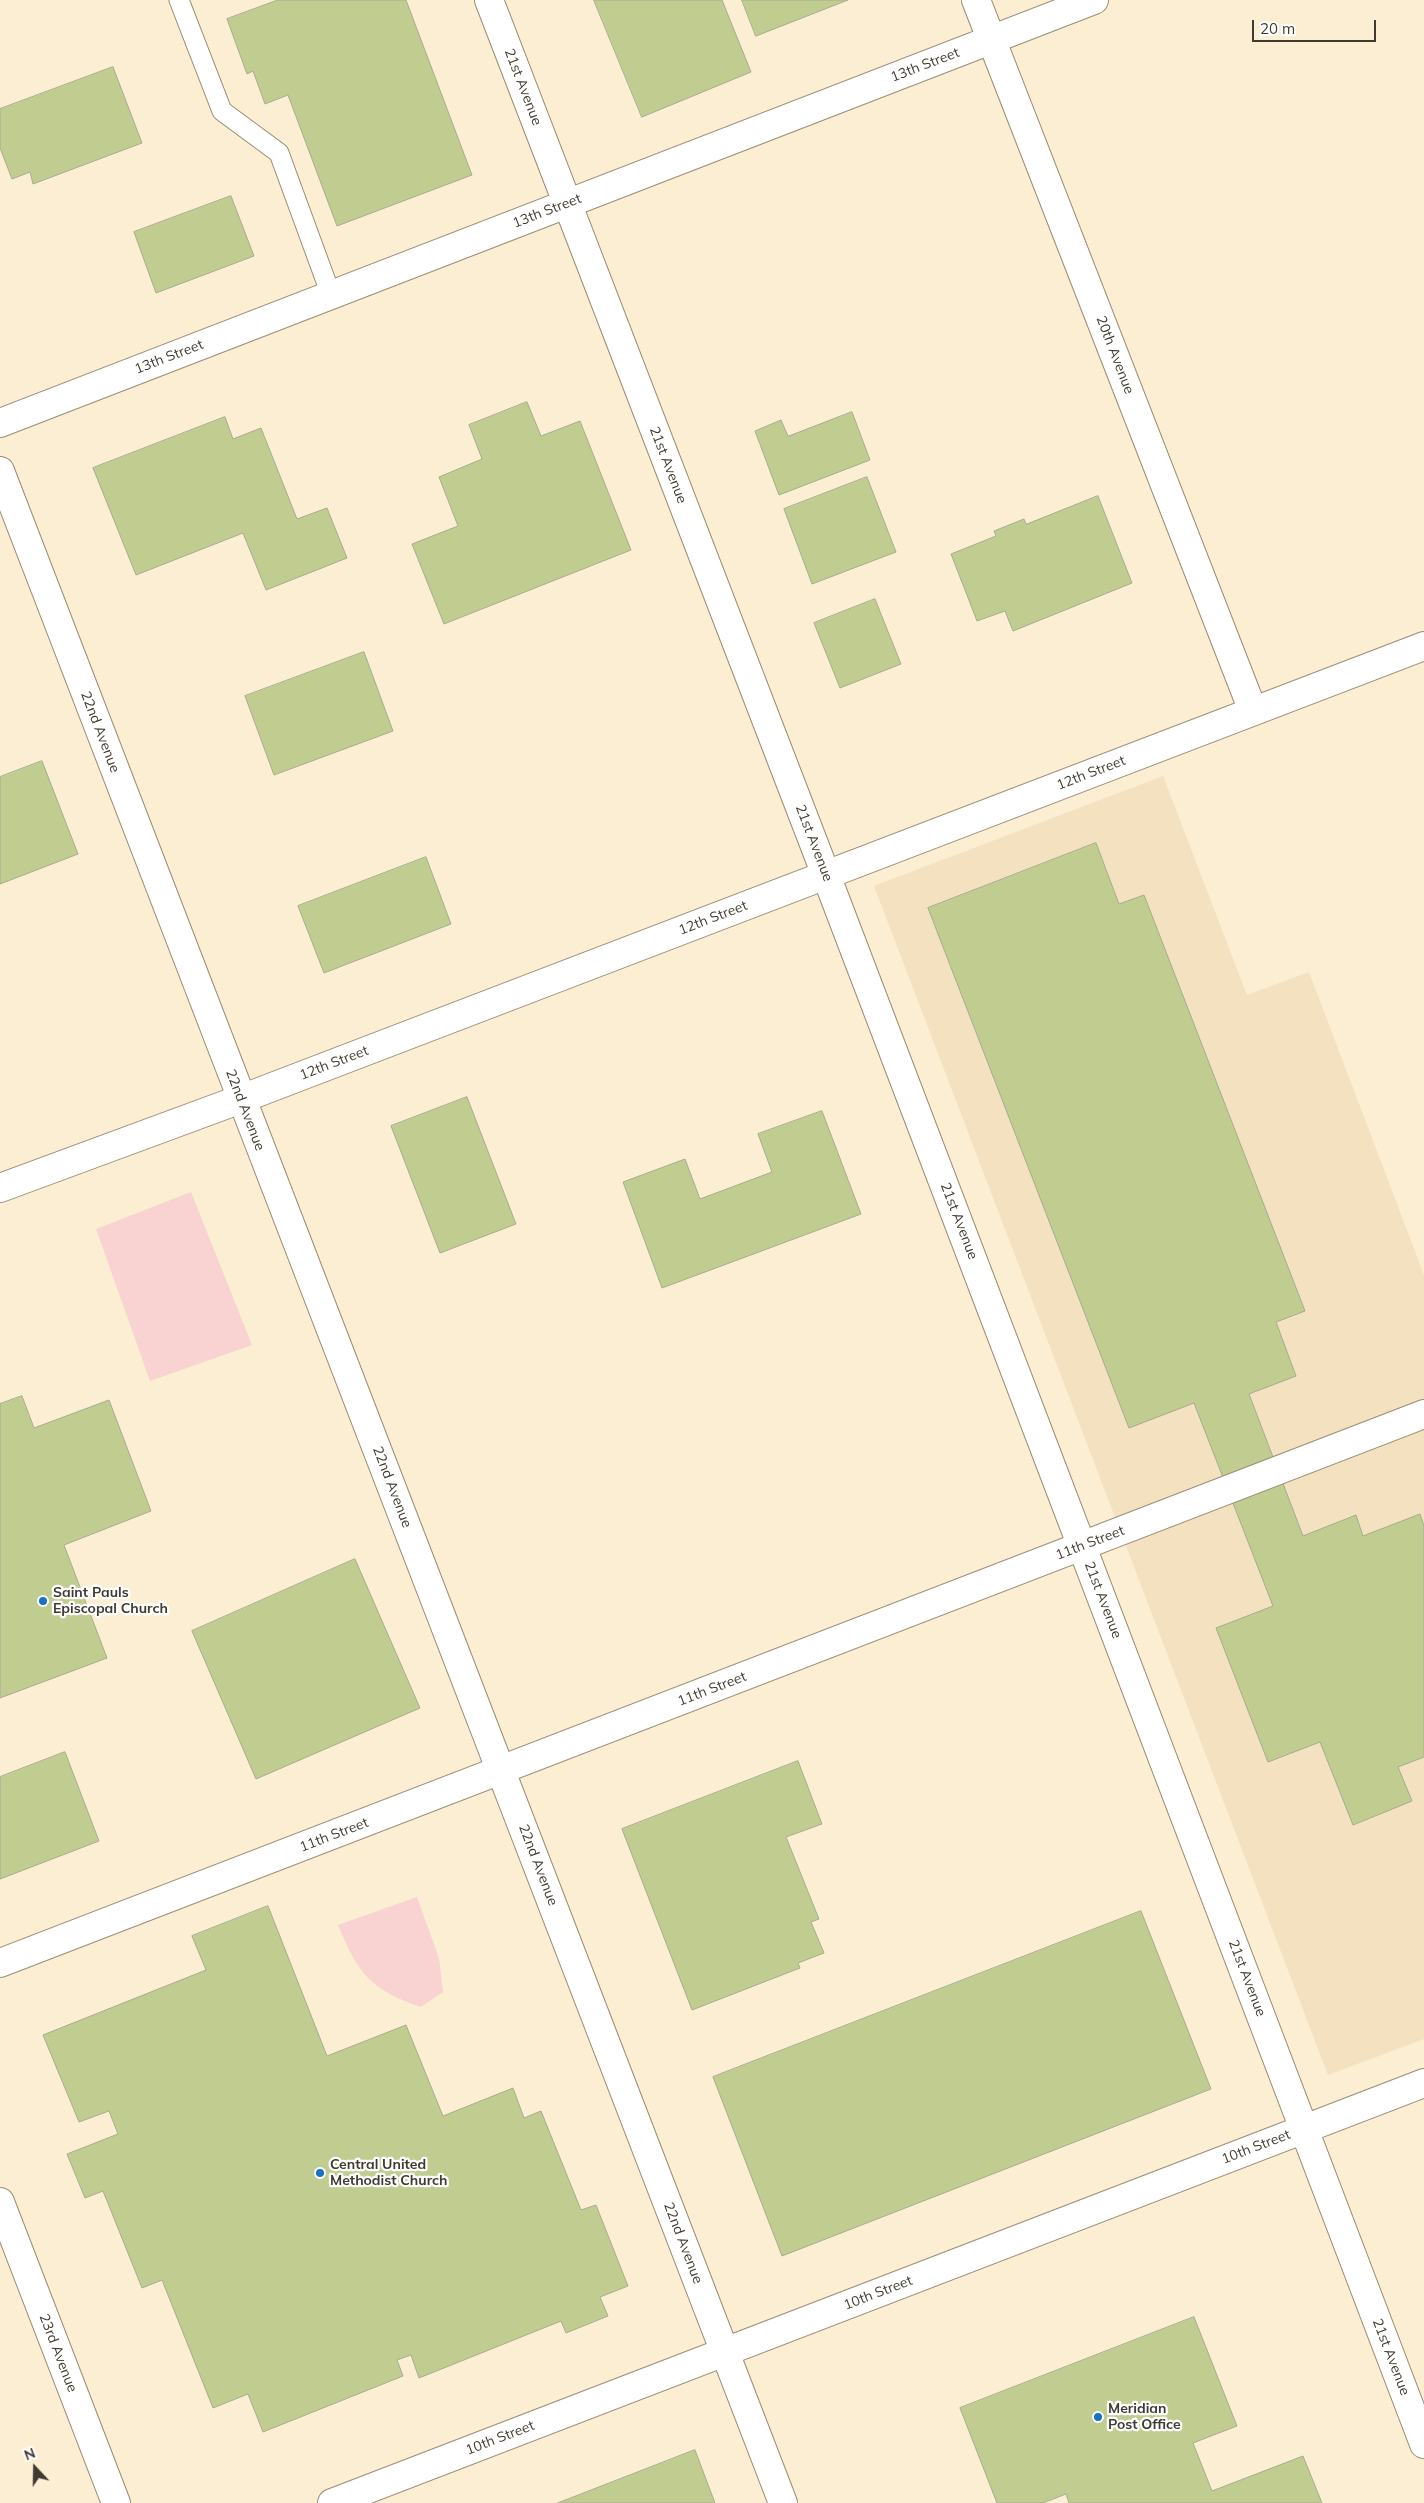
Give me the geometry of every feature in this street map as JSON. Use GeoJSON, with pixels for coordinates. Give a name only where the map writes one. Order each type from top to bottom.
{"type":"FeatureCollection","features":[{"type":"Feature","properties":{"kind":"street","name":"21st Avenue"},"geometry":{"type":"LineString","coordinates":[[490,0],[1083,1546],[1424,2444]]}},
{"type":"Feature","properties":{"kind":"street","name":"20th Avenue"},"geometry":{"type":"LineString","coordinates":[[976,0],[1253,711]]}},
{"type":"Feature","properties":{"kind":"street","name":"13th Street"},"geometry":{"type":"LineString","coordinates":[[0,422],[1094,0]]}},
{"type":"Feature","properties":{"kind":"street","name":"22nd Avenue"},"geometry":{"type":"LineString","coordinates":[[0,471],[783,2503]]}},
{"type":"Feature","properties":{"kind":"street","name":"12th Street"},"geometry":{"type":"LineString","coordinates":[[0,1188],[241,1099],[1424,646]]}},
{"type":"Feature","properties":{"kind":"street","name":"11th Street"},"geometry":{"type":"LineString","coordinates":[[0,1963],[1424,1414]]}},
{"type":"Feature","properties":{"kind":"street","name":"10th Street"},"geometry":{"type":"LineString","coordinates":[[332,2503],[1424,2083]]}},
{"type":"Feature","properties":{"kind":"street","name":"23rd Avenue"},"geometry":{"type":"LineString","coordinates":[[0,2202],[116,2503]]}},
{"type":"Feature","properties":{"kind":"lane"},"geometry":{"type":"LineString","coordinates":[[179,0],[222,111],[279,153],[331,295]]}},
{"type":"Feature","properties":{"kind":"shaded area"},"geometry":{"type":"Polygon","coordinates":[[[1163,776],[1247,995],[1309,972],[1424,1275],[1424,2039],[1328,2075],[874,886],[1163,776]]]}},
{"type":"Feature","properties":{"kind":"shaded area"},"geometry":{"type":"Polygon","coordinates":[[[191,1192],[252,1345],[150,1381],[96,1229],[191,1192]]]}},
{"type":"Feature","properties":{"kind":"shaded area"},"geometry":{"type":"Polygon","coordinates":[[[417,1897],[439,1958],[443,1992],[421,2007],[389,1994],[368,1978],[352,1956],[338,1925],[417,1897]]]}},
{"type":"Feature","properties":{"kind":"building"},"geometry":{"type":"Polygon","coordinates":[[[278,0],[406,0],[472,175],[337,226],[288,95],[265,104],[253,71],[247,74],[227,19],[278,0]]]}},
{"type":"Feature","properties":{"kind":"building"},"geometry":{"type":"Polygon","coordinates":[[[594,0],[722,0],[751,72],[642,117],[594,0]]]}},
{"type":"Feature","properties":{"kind":"building"},"geometry":{"type":"Polygon","coordinates":[[[742,0],[848,0],[756,36],[742,0]]]}},
{"type":"Feature","properties":{"kind":"building"},"geometry":{"type":"Polygon","coordinates":[[[113,67],[142,143],[33,184],[30,172],[12,179],[0,148],[0,109],[113,67]]]}},
{"type":"Feature","properties":{"kind":"building"},"geometry":{"type":"Polygon","coordinates":[[[231,196],[254,256],[156,293],[134,232],[231,196]]]}},
{"type":"Feature","properties":{"kind":"building"},"geometry":{"type":"Polygon","coordinates":[[[527,402],[541,436],[580,421],[631,550],[444,624],[412,544],[458,526],[439,477],[482,459],[469,425],[527,402]]]}},
{"type":"Feature","properties":{"kind":"building"},"geometry":{"type":"Polygon","coordinates":[[[852,412],[870,460],[779,495],[755,431],[781,420],[788,436],[852,412]]]}},
{"type":"Feature","properties":{"kind":"building"},"geometry":{"type":"Polygon","coordinates":[[[225,417],[233,439],[261,428],[297,519],[327,508],[347,558],[266,590],[243,533],[136,575],[93,468],[225,417]]]}},
{"type":"Feature","properties":{"kind":"building"},"geometry":{"type":"Polygon","coordinates":[[[867,477],[896,552],[812,584],[784,509],[867,477]]]}},
{"type":"Feature","properties":{"kind":"building"},"geometry":{"type":"Polygon","coordinates":[[[1098,496],[1132,583],[1013,631],[1005,611],[977,621],[951,554],[996,536],[994,531],[1024,519],[1026,524],[1098,496]]]}},
{"type":"Feature","properties":{"kind":"building"},"geometry":{"type":"Polygon","coordinates":[[[875,599],[901,664],[840,688],[814,623],[875,599]]]}},
{"type":"Feature","properties":{"kind":"building"},"geometry":{"type":"Polygon","coordinates":[[[364,652],[393,731],[274,775],[245,696],[364,652]]]}},
{"type":"Feature","properties":{"kind":"building"},"geometry":{"type":"Polygon","coordinates":[[[42,761],[78,854],[0,884],[0,777],[42,761]]]}},
{"type":"Feature","properties":{"kind":"building"},"geometry":{"type":"Polygon","coordinates":[[[1096,843],[1119,904],[1144,895],[1305,1311],[1276,1322],[1296,1376],[1249,1394],[1303,1536],[1356,1515],[1363,1536],[1420,1514],[1424,1526],[1424,1757],[1398,1767],[1412,1801],[1353,1825],[1320,1742],[1268,1762],[1216,1628],[1273,1606],[1194,1403],[1129,1428],[928,908],[1096,843]]]}},
{"type":"Feature","properties":{"kind":"building"},"geometry":{"type":"Polygon","coordinates":[[[426,857],[451,924],[324,973],[298,906],[426,857]]]}},
{"type":"Feature","properties":{"kind":"building"},"geometry":{"type":"Polygon","coordinates":[[[467,1097],[516,1224],[440,1253],[391,1126],[467,1097]]]}},
{"type":"Feature","properties":{"kind":"building"},"geometry":{"type":"Polygon","coordinates":[[[822,1111],[861,1214],[662,1288],[623,1182],[685,1159],[700,1199],[772,1172],[758,1134],[822,1111]]]}},
{"type":"Feature","properties":{"kind":"building","name":"Saint Pauls Episcopal Church"},"geometry":{"type":"Polygon","coordinates":[[[22,1396],[34,1428],[109,1400],[151,1511],[64,1545],[107,1658],[0,1698],[0,1404],[22,1396]]]}},
{"type":"Feature","properties":{"kind":"building"},"geometry":{"type":"Polygon","coordinates":[[[355,1559],[420,1708],[256,1779],[192,1631],[355,1559]]]}},
{"type":"Feature","properties":{"kind":"building"},"geometry":{"type":"Polygon","coordinates":[[[65,1752],[99,1841],[0,1879],[0,1777],[65,1752]]]}},
{"type":"Feature","properties":{"kind":"building"},"geometry":{"type":"Polygon","coordinates":[[[798,1761],[822,1824],[786,1837],[819,1919],[811,1922],[824,1953],[798,1963],[800,1968],[692,2010],[622,1829],[798,1761]]]}},
{"type":"Feature","properties":{"kind":"building","name":"Central United Methodist Church"},"geometry":{"type":"Polygon","coordinates":[[[268,1906],[327,2056],[406,2025],[443,2116],[513,2088],[524,2118],[541,2111],[581,2210],[596,2205],[628,2286],[600,2297],[608,2316],[566,2333],[561,2321],[419,2378],[411,2355],[397,2360],[403,2376],[263,2432],[248,2394],[213,2408],[162,2280],[142,2288],[103,2191],[85,2198],[67,2154],[118,2134],[109,2111],[79,2122],[43,2035],[206,1970],[192,1936],[268,1906]]]}},
{"type":"Feature","properties":{"kind":"building"},"geometry":{"type":"Polygon","coordinates":[[[1141,1911],[1211,2089],[782,2256],[713,2077],[1141,1911]]]}},
{"type":"Feature","properties":{"kind":"building","name":"Meridian Post Office"},"geometry":{"type":"Polygon","coordinates":[[[1194,2317],[1237,2426],[1193,2443],[1212,2491],[1303,2456],[1322,2503],[1069,2503],[1066,2494],[1043,2503],[997,2503],[960,2408],[1194,2317]]]}},
{"type":"Feature","properties":{"kind":"building"},"geometry":{"type":"Polygon","coordinates":[[[695,2450],[715,2503],[558,2503],[695,2450]]]}},
{"type":"Feature","properties":{"kind":"place","name":"Saint Pauls Episcopal Church"},"geometry":{"type":"Point","coordinates":[43,1601]}},
{"type":"Feature","properties":{"kind":"place","name":"Central United Methodist Church"},"geometry":{"type":"Point","coordinates":[320,2173]}},
{"type":"Feature","properties":{"kind":"place","name":"Meridian Post Office"},"geometry":{"type":"Point","coordinates":[1098,2417]}}]}
